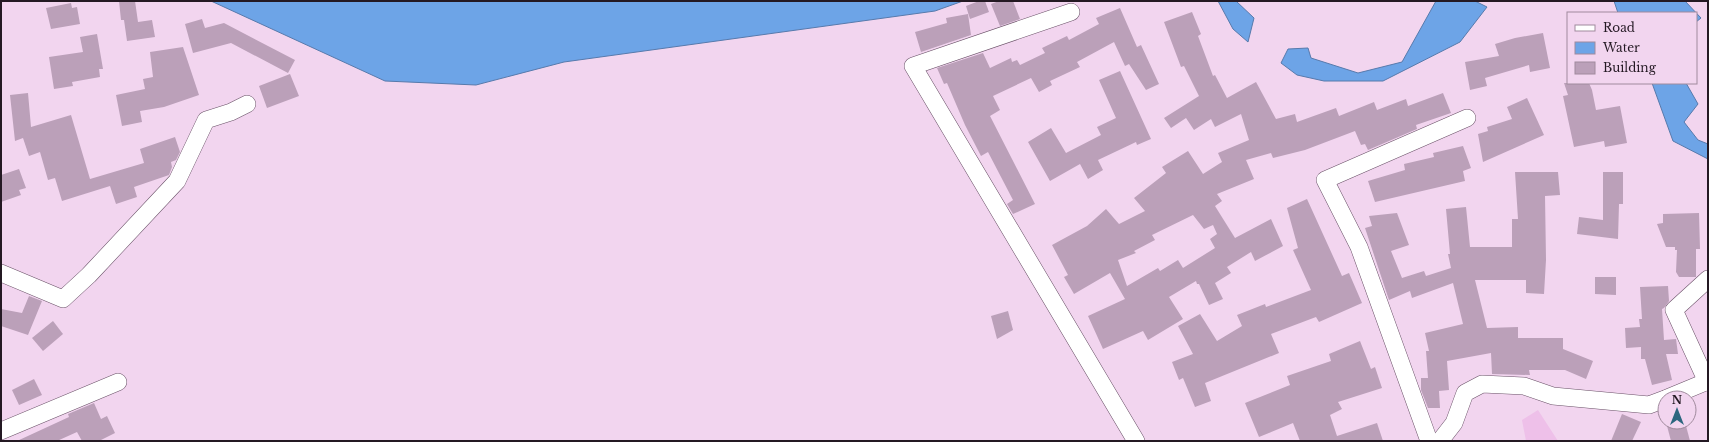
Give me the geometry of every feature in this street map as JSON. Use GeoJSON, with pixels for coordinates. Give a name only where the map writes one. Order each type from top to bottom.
{"type":"FeatureCollection","features":[{"type":"Feature","properties":{"kind":"street"},"geometry":{"type":"LineString","coordinates":[[1071,12],[913,66],[1136,441]]}},
{"type":"Feature","properties":{"kind":"street"},"geometry":{"type":"LineString","coordinates":[[1,273],[63,298],[90,274],[177,181],[206,120],[231,112],[247,104]]}},
{"type":"Feature","properties":{"kind":"street"},"geometry":{"type":"LineString","coordinates":[[1429,441],[1359,247],[1325,180],[1467,118]]}},
{"type":"Feature","properties":{"kind":"street"},"geometry":{"type":"LineString","coordinates":[[1686,390],[1707,382],[1674,310],[1708,279]]}},
{"type":"Feature","properties":{"kind":"street"},"geometry":{"type":"LineString","coordinates":[[1,431],[118,382]]}},
{"type":"Feature","properties":{"kind":"street"},"geometry":{"type":"LineString","coordinates":[[1440,441],[1454,423],[1465,393],[1482,384],[1524,386],[1553,396],[1650,405],[1657,402]]}},
{"type":"Feature","properties":{"kind":"shaded area"},"geometry":{"type":"Polygon","coordinates":[[[1538,410],[1558,441],[1526,441],[1522,420],[1538,410]]]}},
{"type":"Feature","properties":{"kind":"water"},"geometry":{"type":"Polygon","coordinates":[[[211,1],[963,1],[935,11],[564,62],[476,85],[385,81],[211,1]]]}},
{"type":"Feature","properties":{"kind":"water"},"geometry":{"type":"Polygon","coordinates":[[[1218,1],[1236,1],[1254,18],[1248,42],[1233,29],[1218,1]]]}},
{"type":"Feature","properties":{"kind":"water"},"geometry":{"type":"Polygon","coordinates":[[[1436,1],[1475,1],[1487,7],[1460,42],[1383,81],[1324,81],[1297,75],[1281,63],[1288,49],[1308,48],[1311,58],[1358,73],[1402,62],[1436,1]]]}},
{"type":"Feature","properties":{"kind":"water"},"geometry":{"type":"Polygon","coordinates":[[[1614,1],[1685,1],[1695,12],[1618,12],[1614,1]]]}},
{"type":"Feature","properties":{"kind":"water"},"geometry":{"type":"Polygon","coordinates":[[[1697,14],[1701,18],[1697,21],[1697,14]]]}},
{"type":"Feature","properties":{"kind":"water"},"geometry":{"type":"Polygon","coordinates":[[[1652,84],[1687,84],[1698,104],[1684,122],[1698,140],[1708,144],[1708,159],[1673,141],[1652,84]]]}},
{"type":"Feature","properties":{"kind":"building"},"geometry":{"type":"Polygon","coordinates":[[[119,1],[135,1],[138,22],[152,20],[155,37],[127,41],[124,20],[121,20],[119,1]]]}},
{"type":"Feature","properties":{"kind":"building"},"geometry":{"type":"Polygon","coordinates":[[[979,1],[985,1],[989,12],[970,19],[966,6],[979,1]]]}},
{"type":"Feature","properties":{"kind":"building"},"geometry":{"type":"Polygon","coordinates":[[[999,1],[1013,1],[1020,19],[1000,26],[991,4],[999,1]]]}},
{"type":"Feature","properties":{"kind":"building"},"geometry":{"type":"Polygon","coordinates":[[[71,3],[72,8],[77,7],[80,24],[51,29],[46,8],[71,3]]]}},
{"type":"Feature","properties":{"kind":"building"},"geometry":{"type":"Polygon","coordinates":[[[1120,8],[1137,47],[1141,45],[1159,84],[1146,90],[1129,64],[1125,66],[1114,42],[1077,62],[1080,67],[1050,81],[1052,85],[1039,92],[1031,78],[993,96],[1000,110],[990,116],[1035,204],[1013,214],[1007,204],[1013,200],[988,152],[981,156],[965,125],[947,83],[944,84],[937,68],[983,53],[990,68],[1011,58],[1012,62],[1017,60],[1020,65],[1045,53],[1042,48],[1067,36],[1069,40],[1099,24],[1096,18],[1120,8]]]}},
{"type":"Feature","properties":{"kind":"building"},"geometry":{"type":"Polygon","coordinates":[[[1192,12],[1201,34],[1198,36],[1213,76],[1215,75],[1227,98],[1256,82],[1276,119],[1295,114],[1297,122],[1336,108],[1339,116],[1374,102],[1377,110],[1406,99],[1408,106],[1443,93],[1451,113],[1416,125],[1417,129],[1368,150],[1365,144],[1361,145],[1355,131],[1305,150],[1273,158],[1271,153],[1246,160],[1254,179],[1217,194],[1222,201],[1215,206],[1235,238],[1271,219],[1283,246],[1255,261],[1251,252],[1227,267],[1231,273],[1215,283],[1223,299],[1209,305],[1199,284],[1197,284],[1196,281],[1169,297],[1183,319],[1148,340],[1143,331],[1103,349],[1088,316],[1125,299],[1110,273],[1074,294],[1064,277],[1068,275],[1052,245],[1087,226],[1106,209],[1119,224],[1145,211],[1134,198],[1166,173],[1162,167],[1188,151],[1203,174],[1222,162],[1218,153],[1249,140],[1241,114],[1215,127],[1211,119],[1194,130],[1186,118],[1171,128],[1164,118],[1199,96],[1184,66],[1181,67],[1164,22],[1192,12]],[[1193,215],[1152,235],[1155,240],[1134,251],[1136,253],[1118,260],[1127,286],[1158,268],[1160,271],[1178,260],[1183,268],[1215,248],[1210,239],[1217,234],[1213,225],[1204,229],[1193,215]]]}},
{"type":"Feature","properties":{"kind":"building"},"geometry":{"type":"Polygon","coordinates":[[[968,14],[971,35],[921,52],[915,32],[947,23],[946,18],[968,14]]]}},
{"type":"Feature","properties":{"kind":"building"},"geometry":{"type":"Polygon","coordinates":[[[202,19],[205,28],[224,23],[295,60],[288,73],[231,43],[193,53],[185,24],[202,19]]]}},
{"type":"Feature","properties":{"kind":"building"},"geometry":{"type":"Polygon","coordinates":[[[1543,33],[1550,68],[1530,72],[1529,65],[1485,78],[1487,86],[1470,90],[1465,62],[1499,56],[1495,44],[1515,38],[1543,33]]]}},
{"type":"Feature","properties":{"kind":"building"},"geometry":{"type":"Polygon","coordinates":[[[97,34],[103,69],[99,69],[100,77],[72,82],[73,86],[54,89],[49,57],[83,52],[80,37],[97,34]]]}},
{"type":"Feature","properties":{"kind":"building"},"geometry":{"type":"Polygon","coordinates":[[[183,47],[199,95],[164,107],[140,111],[142,122],[122,126],[116,95],[145,89],[143,79],[153,77],[150,52],[183,47]]]}},
{"type":"Feature","properties":{"kind":"building"},"geometry":{"type":"Polygon","coordinates":[[[1120,71],[1151,139],[1137,145],[1136,142],[1098,160],[1103,170],[1088,179],[1080,164],[1050,181],[1028,142],[1051,128],[1066,153],[1101,135],[1097,127],[1116,118],[1099,80],[1120,71]]]}},
{"type":"Feature","properties":{"kind":"building"},"geometry":{"type":"Polygon","coordinates":[[[290,74],[299,96],[267,108],[259,86],[290,74]]]}},
{"type":"Feature","properties":{"kind":"building"},"geometry":{"type":"Polygon","coordinates":[[[1564,83],[1589,84],[1596,110],[1620,106],[1627,143],[1605,147],[1604,141],[1574,147],[1563,96],[1568,95],[1564,83]]]}},
{"type":"Feature","properties":{"kind":"building"},"geometry":{"type":"Polygon","coordinates":[[[28,93],[31,127],[71,115],[90,179],[144,163],[140,149],[175,137],[180,152],[176,160],[171,162],[172,167],[169,175],[134,187],[137,197],[116,204],[110,186],[62,201],[55,178],[48,180],[40,152],[29,156],[23,138],[15,141],[10,95],[28,93]]]}},
{"type":"Feature","properties":{"kind":"building"},"geometry":{"type":"Polygon","coordinates":[[[1527,98],[1544,135],[1483,162],[1478,134],[1488,131],[1487,127],[1512,119],[1507,107],[1527,98]]]}},
{"type":"Feature","properties":{"kind":"building"},"geometry":{"type":"Polygon","coordinates":[[[1463,146],[1471,168],[1463,171],[1465,181],[1375,202],[1368,181],[1405,170],[1404,164],[1434,157],[1433,153],[1463,146]]]}},
{"type":"Feature","properties":{"kind":"building"},"geometry":{"type":"Polygon","coordinates":[[[19,169],[26,188],[19,190],[21,195],[1,202],[1,175],[19,169]]]}},
{"type":"Feature","properties":{"kind":"building"},"geometry":{"type":"Polygon","coordinates":[[[1515,172],[1558,172],[1560,195],[1545,196],[1546,260],[1544,294],[1526,293],[1526,280],[1475,280],[1487,328],[1518,327],[1518,338],[1563,338],[1563,349],[1593,361],[1586,379],[1565,370],[1529,370],[1530,375],[1492,374],[1491,353],[1447,361],[1449,390],[1439,391],[1440,408],[1428,408],[1421,390],[1421,378],[1428,378],[1426,351],[1429,351],[1425,333],[1463,324],[1453,283],[1412,298],[1410,291],[1389,300],[1365,228],[1372,226],[1369,216],[1397,213],[1409,245],[1391,251],[1402,278],[1424,271],[1426,276],[1451,268],[1448,254],[1450,254],[1446,209],[1466,207],[1470,247],[1512,247],[1512,219],[1518,219],[1515,172]]]}},
{"type":"Feature","properties":{"kind":"building"},"geometry":{"type":"Polygon","coordinates":[[[1603,172],[1623,172],[1623,204],[1619,204],[1618,239],[1577,234],[1579,217],[1603,220],[1603,172]]]}},
{"type":"Feature","properties":{"kind":"building"},"geometry":{"type":"Polygon","coordinates":[[[1307,199],[1342,276],[1349,273],[1362,303],[1319,322],[1316,317],[1271,334],[1279,353],[1205,383],[1211,401],[1195,407],[1183,378],[1179,380],[1172,362],[1193,354],[1178,326],[1200,314],[1217,341],[1242,326],[1237,315],[1265,304],[1266,307],[1311,290],[1293,250],[1298,248],[1287,208],[1307,199]]]}},
{"type":"Feature","properties":{"kind":"building"},"geometry":{"type":"Polygon","coordinates":[[[1699,213],[1700,249],[1696,249],[1696,277],[1679,277],[1676,272],[1677,250],[1675,250],[1675,247],[1666,247],[1657,224],[1663,223],[1663,214],[1699,213]]]}},
{"type":"Feature","properties":{"kind":"building"},"geometry":{"type":"Polygon","coordinates":[[[1595,277],[1616,277],[1616,295],[1595,294],[1595,277]]]}},
{"type":"Feature","properties":{"kind":"building"},"geometry":{"type":"Polygon","coordinates":[[[1668,286],[1669,301],[1662,309],[1664,340],[1676,339],[1678,354],[1666,354],[1672,380],[1652,385],[1645,359],[1641,359],[1641,347],[1626,348],[1625,328],[1640,327],[1639,319],[1642,319],[1640,287],[1668,286]]]}},
{"type":"Feature","properties":{"kind":"building"},"geometry":{"type":"Polygon","coordinates":[[[29,296],[42,301],[28,335],[1,326],[1,309],[22,313],[29,296]]]}},
{"type":"Feature","properties":{"kind":"building"},"geometry":{"type":"Polygon","coordinates":[[[1008,311],[1013,330],[997,339],[991,316],[1008,311]]]}},
{"type":"Feature","properties":{"kind":"building"},"geometry":{"type":"Polygon","coordinates":[[[53,321],[63,334],[43,351],[32,338],[53,321]]]}},
{"type":"Feature","properties":{"kind":"building"},"geometry":{"type":"Polygon","coordinates":[[[1360,341],[1371,369],[1375,367],[1382,388],[1338,402],[1342,409],[1330,415],[1337,436],[1377,423],[1383,441],[1300,441],[1293,423],[1259,437],[1245,403],[1290,385],[1287,376],[1331,361],[1329,354],[1360,341]]]}},
{"type":"Feature","properties":{"kind":"building"},"geometry":{"type":"Polygon","coordinates":[[[34,379],[42,395],[19,405],[12,390],[34,379]]]}},
{"type":"Feature","properties":{"kind":"building"},"geometry":{"type":"Polygon","coordinates":[[[94,403],[101,419],[107,416],[115,433],[99,441],[82,441],[77,432],[57,441],[17,441],[69,417],[68,414],[94,403]]]}},
{"type":"Feature","properties":{"kind":"building"},"geometry":{"type":"Polygon","coordinates":[[[1622,414],[1641,422],[1632,441],[1611,441],[1622,414]]]}},
{"type":"Feature","properties":{"kind":"building"},"geometry":{"type":"Polygon","coordinates":[[[1668,430],[1687,430],[1690,441],[1671,441],[1668,430]]]}}]}
